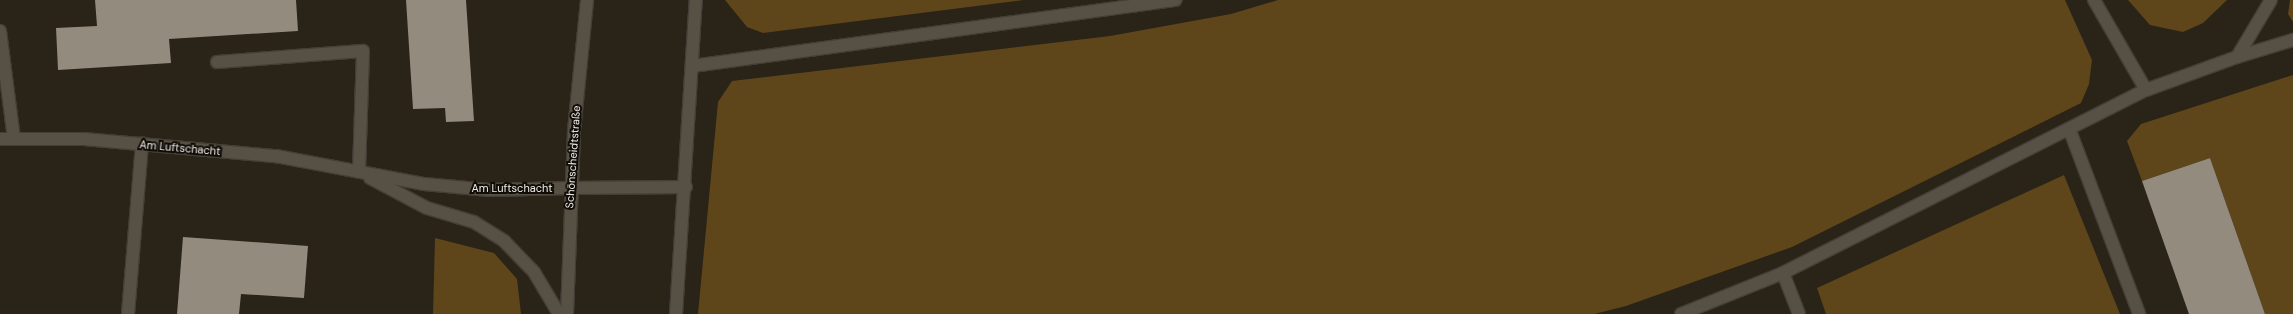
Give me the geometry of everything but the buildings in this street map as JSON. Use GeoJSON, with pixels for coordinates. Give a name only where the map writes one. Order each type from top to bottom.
{"type":"FeatureCollection","features":[{"type":"Feature","properties":{"kind":"street","name":"Schönscheidtstraße"},"geometry":{"type":"LineString","coordinates":[[567,314],[571,188],[587,0]]}},
{"type":"Feature","properties":{"kind":"street"},"geometry":{"type":"LineString","coordinates":[[676,314],[686,187],[696,0]]}},
{"type":"Feature","properties":{"kind":"street"},"geometry":{"type":"LineString","coordinates":[[693,66],[1176,0]]}},
{"type":"Feature","properties":{"kind":"street"},"geometry":{"type":"LineString","coordinates":[[2094,0],[2146,90]]}},
{"type":"Feature","properties":{"kind":"street"},"geometry":{"type":"LineString","coordinates":[[2237,57],[2271,0]]}},
{"type":"Feature","properties":{"kind":"street"},"geometry":{"type":"LineString","coordinates":[[0,31],[14,139]]}},
{"type":"Feature","properties":{"kind":"street"},"geometry":{"type":"LineString","coordinates":[[1681,314],[1783,273],[2070,131],[2146,90],[2237,57],[2293,40]]}},
{"type":"Feature","properties":{"kind":"street"},"geometry":{"type":"LineString","coordinates":[[217,62],[363,51],[359,171]]}},
{"type":"Feature","properties":{"kind":"street"},"geometry":{"type":"LineString","coordinates":[[2070,131],[2139,314]]}},
{"type":"Feature","properties":{"kind":"street","name":"Am Luftschacht"},"geometry":{"type":"LineString","coordinates":[[0,139],[142,144],[276,156],[424,184],[481,190],[686,187]]}},
{"type":"Feature","properties":{"kind":"street"},"geometry":{"type":"LineString","coordinates":[[128,314],[142,144]]}},
{"type":"Feature","properties":{"kind":"street","name":"Am Luftschacht"},"geometry":{"type":"LineString","coordinates":[[359,171],[428,208],[474,222],[504,241],[534,272],[559,314]]}},
{"type":"Feature","properties":{"kind":"street"},"geometry":{"type":"LineString","coordinates":[[1783,273],[1799,314]]}},
{"type":"Feature","properties":{"kind":"shaded area"},"geometry":{"type":"Polygon","coordinates":[[[725,0],[1024,0],[763,33],[747,27],[725,0]]]}},
{"type":"Feature","properties":{"kind":"shaded area"},"geometry":{"type":"Polygon","coordinates":[[[1278,0],[2065,0],[2092,60],[2089,84],[2081,103],[1792,247],[1626,306],[1594,314],[698,314],[718,102],[732,81],[1110,36],[1231,14],[1278,0]]]}},
{"type":"Feature","properties":{"kind":"shaded area"},"geometry":{"type":"Polygon","coordinates":[[[2128,0],[2227,0],[2203,23],[2183,32],[2150,25],[2128,0]]]}},
{"type":"Feature","properties":{"kind":"shaded area"},"geometry":{"type":"Polygon","coordinates":[[[2290,0],[2293,0],[2293,22],[2288,14],[2290,0]]]}},
{"type":"Feature","properties":{"kind":"shaded area"},"geometry":{"type":"Polygon","coordinates":[[[2293,75],[2293,314],[2265,314],[2210,158],[2142,181],[2127,141],[2141,124],[2293,75]]]}},
{"type":"Feature","properties":{"kind":"shaded area"},"geometry":{"type":"Polygon","coordinates":[[[2064,175],[2120,314],[1826,314],[1817,288],[2064,175]]]}},
{"type":"Feature","properties":{"kind":"shaded area"},"geometry":{"type":"Polygon","coordinates":[[[435,238],[494,253],[517,279],[521,314],[433,314],[435,238]]]}}]}
